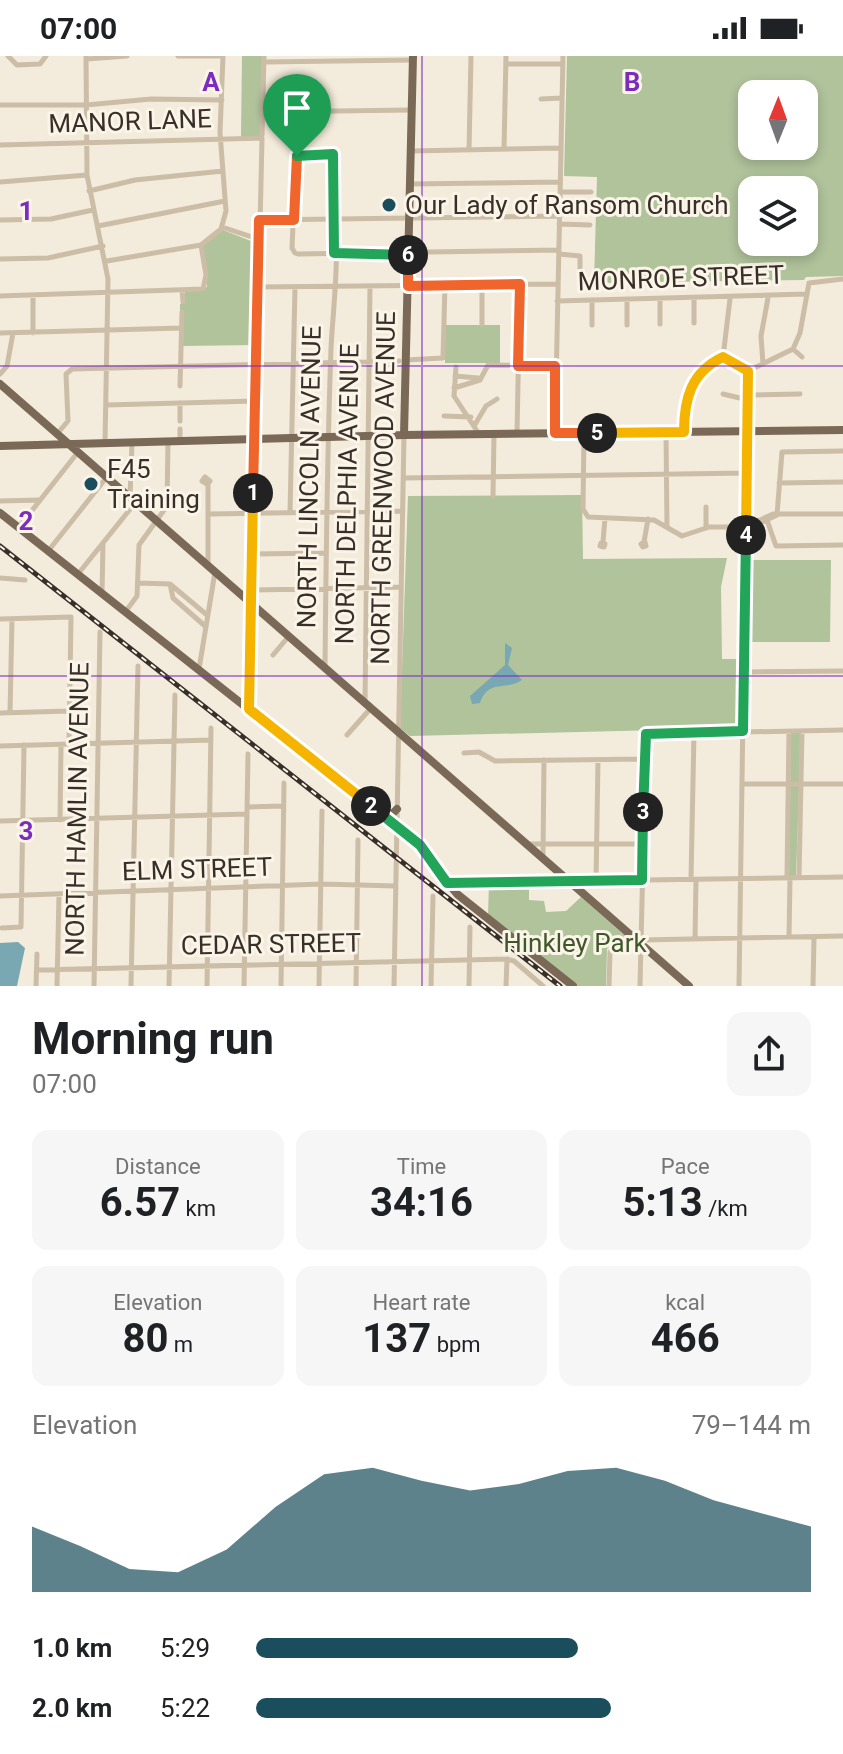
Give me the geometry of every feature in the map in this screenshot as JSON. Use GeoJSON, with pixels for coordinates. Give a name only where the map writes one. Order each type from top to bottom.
{"type":"FeatureCollection","features":[{"type":"Feature","properties":{"kind":"main road","name":"NORTH GREENWOOD AVENUE"},"geometry":{"type":"LineString","coordinates":[[404,435],[402,361],[408,286],[413,58]]}},
{"type":"Feature","properties":{"kind":"main road"},"geometry":{"type":"LineString","coordinates":[[2,389],[53,438],[83,449],[106,478],[641,942],[676,981],[689,986]]}},
{"type":"Feature","properties":{"kind":"main road"},"geometry":{"type":"LineString","coordinates":[[0,446],[53,438],[83,449],[105,443],[254,438],[843,430]]}},
{"type":"Feature","properties":{"kind":"main road"},"geometry":{"type":"LineString","coordinates":[[0,513],[397,826],[428,855],[447,883],[573,986]]}},
{"type":"Feature","properties":{"kind":"main road"},"geometry":{"type":"LineString","coordinates":[[382,814],[391,815],[397,809]]}},
{"type":"Feature","properties":{"kind":"main road"},"geometry":{"type":"LineString","coordinates":[[397,838],[401,834],[409,836]]}},
{"type":"Feature","properties":{"kind":"street"},"geometry":{"type":"LineString","coordinates":[[8,56],[14,64],[30,65],[40,64],[46,56]]}},
{"type":"Feature","properties":{"kind":"street"},"geometry":{"type":"LineString","coordinates":[[105,443],[107,261],[87,175],[86,58],[127,56]]}},
{"type":"Feature","properties":{"kind":"street"},"geometry":{"type":"LineString","coordinates":[[107,261],[201,245],[222,227],[225,201],[220,138],[223,56],[178,56]]}},
{"type":"Feature","properties":{"kind":"street"},"geometry":{"type":"LineString","coordinates":[[469,150],[471,56]]}},
{"type":"Feature","properties":{"kind":"street"},"geometry":{"type":"LineString","coordinates":[[504,149],[506,56]]}},
{"type":"Feature","properties":{"kind":"street"},"geometry":{"type":"LineString","coordinates":[[555,433],[563,56]]}},
{"type":"Feature","properties":{"kind":"street"},"geometry":{"type":"LineString","coordinates":[[249,709],[264,59],[413,58]]}},
{"type":"Feature","properties":{"kind":"street"},"geometry":{"type":"LineString","coordinates":[[506,64],[563,64]]}},
{"type":"Feature","properties":{"kind":"street"},"geometry":{"type":"LineString","coordinates":[[541,99],[562,98]]}},
{"type":"Feature","properties":{"kind":"street"},"geometry":{"type":"LineString","coordinates":[[0,105],[86,105],[143,99],[222,100]]}},
{"type":"Feature","properties":{"kind":"street"},"geometry":{"type":"LineString","coordinates":[[263,112],[412,110]]}},
{"type":"Feature","properties":{"kind":"street","name":"MANOR LANE"},"geometry":{"type":"LineString","coordinates":[[0,145],[262,137]]}},
{"type":"Feature","properties":{"kind":"street"},"geometry":{"type":"LineString","coordinates":[[411,151],[561,148]]}},
{"type":"Feature","properties":{"kind":"street","name":"NORTH LINCOLN AVENUE"},"geometry":{"type":"LineString","coordinates":[[294,220],[297,156],[333,154],[334,253],[325,667]]}},
{"type":"Feature","properties":{"kind":"street"},"geometry":{"type":"LineString","coordinates":[[89,191],[135,180],[223,171]]}},
{"type":"Feature","properties":{"kind":"street"},"geometry":{"type":"LineString","coordinates":[[0,182],[87,175]]}},
{"type":"Feature","properties":{"kind":"street"},"geometry":{"type":"LineString","coordinates":[[410,184],[560,182]]}},
{"type":"Feature","properties":{"kind":"street"},"geometry":{"type":"LineString","coordinates":[[560,192],[591,192]]}},
{"type":"Feature","properties":{"kind":"street"},"geometry":{"type":"LineString","coordinates":[[98,226],[225,201]]}},
{"type":"Feature","properties":{"kind":"street"},"geometry":{"type":"LineString","coordinates":[[0,220],[60,218],[93,210]]}},
{"type":"Feature","properties":{"kind":"street"},"geometry":{"type":"LineString","coordinates":[[259,220],[560,216]]}},
{"type":"Feature","properties":{"kind":"street"},"geometry":{"type":"LineString","coordinates":[[294,220],[293,252],[559,252],[578,255],[580,268]]}},
{"type":"Feature","properties":{"kind":"street"},"geometry":{"type":"LineString","coordinates":[[559,224],[590,225]]}},
{"type":"Feature","properties":{"kind":"street"},"geometry":{"type":"LineString","coordinates":[[222,227],[258,239]]}},
{"type":"Feature","properties":{"kind":"street"},"geometry":{"type":"LineString","coordinates":[[0,296],[205,288],[201,245]]}},
{"type":"Feature","properties":{"kind":"street"},"geometry":{"type":"LineString","coordinates":[[0,259],[48,258],[103,246]]}},
{"type":"Feature","properties":{"kind":"street","name":"MONROE STREET"},"geometry":{"type":"LineString","coordinates":[[557,301],[768,298],[806,294],[812,280],[843,279]]}},
{"type":"Feature","properties":{"kind":"street"},"geometry":{"type":"LineString","coordinates":[[517,434],[520,284]]}},
{"type":"Feature","properties":{"kind":"street"},"geometry":{"type":"LineString","coordinates":[[257,287],[558,284]]}},
{"type":"Feature","properties":{"kind":"street"},"geometry":{"type":"LineString","coordinates":[[53,438],[68,421],[68,371],[442,359],[445,285]]}},
{"type":"Feature","properties":{"kind":"street"},"geometry":{"type":"LineString","coordinates":[[482,285],[482,324]]}},
{"type":"Feature","properties":{"kind":"street","name":"NORTH DELPHIA AVENUE"},"geometry":{"type":"LineString","coordinates":[[368,705],[366,436],[370,286]]}},
{"type":"Feature","properties":{"kind":"street"},"geometry":{"type":"LineString","coordinates":[[290,513],[295,287]]}},
{"type":"Feature","properties":{"kind":"street"},"geometry":{"type":"LineString","coordinates":[[182,290],[183,302]]}},
{"type":"Feature","properties":{"kind":"street"},"geometry":{"type":"LineString","coordinates":[[748,371],[793,349],[800,333],[806,294]]}},
{"type":"Feature","properties":{"kind":"street"},"geometry":{"type":"LineString","coordinates":[[33,295],[33,333]]}},
{"type":"Feature","properties":{"kind":"street"},"geometry":{"type":"LineString","coordinates":[[723,357],[730,298]]}},
{"type":"Feature","properties":{"kind":"street"},"geometry":{"type":"LineString","coordinates":[[763,364],[761,336],[768,298]]}},
{"type":"Feature","properties":{"kind":"street"},"geometry":{"type":"LineString","coordinates":[[660,299],[660,324]]}},
{"type":"Feature","properties":{"kind":"street"},"geometry":{"type":"LineString","coordinates":[[694,299],[694,323]]}},
{"type":"Feature","properties":{"kind":"street"},"geometry":{"type":"LineString","coordinates":[[592,300],[592,325]]}},
{"type":"Feature","properties":{"kind":"street"},"geometry":{"type":"LineString","coordinates":[[627,300],[627,325]]}},
{"type":"Feature","properties":{"kind":"street"},"geometry":{"type":"LineString","coordinates":[[180,386],[182,312]]}},
{"type":"Feature","properties":{"kind":"street"},"geometry":{"type":"LineString","coordinates":[[0,333],[181,328]]}},
{"type":"Feature","properties":{"kind":"street"},"geometry":{"type":"LineString","coordinates":[[0,374],[7,366],[13,333]]}},
{"type":"Feature","properties":{"kind":"street"},"geometry":{"type":"LineString","coordinates":[[793,349],[802,357]]}},
{"type":"Feature","properties":{"kind":"street"},"geometry":{"type":"LineString","coordinates":[[684,432],[685,401],[703,366],[723,357]]}},
{"type":"Feature","properties":{"kind":"street"},"geometry":{"type":"LineString","coordinates":[[723,357],[748,371]]}},
{"type":"Feature","properties":{"kind":"street"},"geometry":{"type":"LineString","coordinates":[[454,388],[481,379],[488,365],[555,366]]}},
{"type":"Feature","properties":{"kind":"street"},"geometry":{"type":"LineString","coordinates":[[456,367],[456,399],[475,424],[476,435]]}},
{"type":"Feature","properties":{"kind":"street"},"geometry":{"type":"LineString","coordinates":[[739,986],[748,371]]}},
{"type":"Feature","properties":{"kind":"street"},"geometry":{"type":"LineString","coordinates":[[455,376],[481,379]]}},
{"type":"Feature","properties":{"kind":"street"},"geometry":{"type":"LineString","coordinates":[[723,394],[748,397],[800,394]]}},
{"type":"Feature","properties":{"kind":"street"},"geometry":{"type":"LineString","coordinates":[[475,424],[486,406],[497,399]]}},
{"type":"Feature","properties":{"kind":"street"},"geometry":{"type":"LineString","coordinates":[[106,405],[255,401]]}},
{"type":"Feature","properties":{"kind":"street"},"geometry":{"type":"LineString","coordinates":[[180,403],[180,421]]}},
{"type":"Feature","properties":{"kind":"street"},"geometry":{"type":"LineString","coordinates":[[444,416],[471,417]]}},
{"type":"Feature","properties":{"kind":"street"},"geometry":{"type":"LineString","coordinates":[[180,429],[180,440]]}},
{"type":"Feature","properties":{"kind":"street"},"geometry":{"type":"LineString","coordinates":[[666,432],[664,515],[667,528]]}},
{"type":"Feature","properties":{"kind":"street"},"geometry":{"type":"LineString","coordinates":[[584,433],[586,516],[648,519],[682,536],[706,528],[747,527],[777,515],[843,514]]}},
{"type":"Feature","properties":{"kind":"street"},"geometry":{"type":"LineString","coordinates":[[493,496],[494,434]]}},
{"type":"Feature","properties":{"kind":"street","name":"NORTH GREENWOOD AVENUE"},"geometry":{"type":"LineString","coordinates":[[396,872],[404,435]]}},
{"type":"Feature","properties":{"kind":"street"},"geometry":{"type":"LineString","coordinates":[[126,612],[137,596],[139,545],[167,506],[168,441]]}},
{"type":"Feature","properties":{"kind":"street"},"geometry":{"type":"LineString","coordinates":[[78,575],[133,501],[132,442]]}},
{"type":"Feature","properties":{"kind":"street"},"geometry":{"type":"LineString","coordinates":[[18,528],[83,449]]}},
{"type":"Feature","properties":{"kind":"street"},"geometry":{"type":"LineString","coordinates":[[777,515],[782,452],[843,451]]}},
{"type":"Feature","properties":{"kind":"street"},"geometry":{"type":"LineString","coordinates":[[403,478],[747,473]]}},
{"type":"Feature","properties":{"kind":"street"},"geometry":{"type":"LineString","coordinates":[[48,551],[106,478]]}},
{"type":"Feature","properties":{"kind":"street"},"geometry":{"type":"LineString","coordinates":[[779,483],[843,482]]}},
{"type":"Feature","properties":{"kind":"street"},"geometry":{"type":"LineString","coordinates":[[199,670],[212,569],[208,484]]}},
{"type":"Feature","properties":{"kind":"street"},"geometry":{"type":"LineString","coordinates":[[0,501],[40,500]]}},
{"type":"Feature","properties":{"kind":"street"},"geometry":{"type":"LineString","coordinates":[[210,514],[402,511]]}},
{"type":"Feature","properties":{"kind":"street"},"geometry":{"type":"LineString","coordinates":[[706,514],[706,528]]}},
{"type":"Feature","properties":{"kind":"street"},"geometry":{"type":"LineString","coordinates":[[657,521],[664,515]]}},
{"type":"Feature","properties":{"kind":"street"},"geometry":{"type":"LineString","coordinates":[[603,542],[605,518]]}},
{"type":"Feature","properties":{"kind":"street"},"geometry":{"type":"LineString","coordinates":[[644,542],[648,519]]}},
{"type":"Feature","properties":{"kind":"street"},"geometry":{"type":"LineString","coordinates":[[767,519],[776,546],[843,545]]}},
{"type":"Feature","properties":{"kind":"street"},"geometry":{"type":"LineString","coordinates":[[102,594],[103,542]]}},
{"type":"Feature","properties":{"kind":"street"},"geometry":{"type":"LineString","coordinates":[[252,554],[326,553]]}},
{"type":"Feature","properties":{"kind":"street"},"geometry":{"type":"LineString","coordinates":[[0,578],[25,580]]}},
{"type":"Feature","properties":{"kind":"street"},"geometry":{"type":"LineString","coordinates":[[138,583],[170,584],[208,616]]}},
{"type":"Feature","properties":{"kind":"street"},"geometry":{"type":"LineString","coordinates":[[170,584],[173,598],[206,627]]}},
{"type":"Feature","properties":{"kind":"street"},"geometry":{"type":"LineString","coordinates":[[251,590],[401,587]]}},
{"type":"Feature","properties":{"kind":"street"},"geometry":{"type":"LineString","coordinates":[[0,619],[71,617],[69,711],[60,820]]}},
{"type":"Feature","properties":{"kind":"street"},"geometry":{"type":"LineString","coordinates":[[10,713],[12,619]]}},
{"type":"Feature","properties":{"kind":"street","name":"NORTH HAMLIN AVENUE"},"geometry":{"type":"LineString","coordinates":[[94,986],[100,632]]}},
{"type":"Feature","properties":{"kind":"street"},"geometry":{"type":"LineString","coordinates":[[273,655],[289,636]]}},
{"type":"Feature","properties":{"kind":"street"},"geometry":{"type":"LineString","coordinates":[[131,986],[138,666]]}},
{"type":"Feature","properties":{"kind":"street"},"geometry":{"type":"LineString","coordinates":[[744,672],[843,671]]}},
{"type":"Feature","properties":{"kind":"street"},"geometry":{"type":"LineString","coordinates":[[169,986],[175,695]]}},
{"type":"Feature","properties":{"kind":"street"},"geometry":{"type":"LineString","coordinates":[[347,735],[368,705]]}},
{"type":"Feature","properties":{"kind":"street"},"geometry":{"type":"LineString","coordinates":[[0,713],[69,711]]}},
{"type":"Feature","properties":{"kind":"street"},"geometry":{"type":"LineString","coordinates":[[207,986],[211,728]]}},
{"type":"Feature","properties":{"kind":"street"},"geometry":{"type":"LineString","coordinates":[[799,878],[802,730]]}},
{"type":"Feature","properties":{"kind":"street"},"geometry":{"type":"LineString","coordinates":[[640,986],[646,734],[843,730]]}},
{"type":"Feature","properties":{"kind":"street"},"geometry":{"type":"LineString","coordinates":[[789,731],[789,937]]}},
{"type":"Feature","properties":{"kind":"street"},"geometry":{"type":"LineString","coordinates":[[694,732],[695,939]]}},
{"type":"Feature","properties":{"kind":"street"},"geometry":{"type":"LineString","coordinates":[[0,746],[211,740]]}},
{"type":"Feature","properties":{"kind":"street"},"geometry":{"type":"LineString","coordinates":[[2,928],[21,927],[24,745]]}},
{"type":"Feature","properties":{"kind":"street"},"geometry":{"type":"LineString","coordinates":[[464,753],[479,752],[492,761],[644,759]]}},
{"type":"Feature","properties":{"kind":"street"},"geometry":{"type":"LineString","coordinates":[[244,986],[248,754]]}},
{"type":"Feature","properties":{"kind":"street"},"geometry":{"type":"LineString","coordinates":[[543,858],[544,760]]}},
{"type":"Feature","properties":{"kind":"street"},"geometry":{"type":"LineString","coordinates":[[596,880],[598,760]]}},
{"type":"Feature","properties":{"kind":"street"},"geometry":{"type":"LineString","coordinates":[[281,986],[284,783]]}},
{"type":"Feature","properties":{"kind":"street"},"geometry":{"type":"LineString","coordinates":[[742,784],[843,784]]}},
{"type":"Feature","properties":{"kind":"street"},"geometry":{"type":"LineString","coordinates":[[0,821],[209,815],[284,806]]}},
{"type":"Feature","properties":{"kind":"street"},"geometry":{"type":"LineString","coordinates":[[319,986],[322,811]]}},
{"type":"Feature","properties":{"kind":"street","name":"NORTH GREENWOOD AVENUE"},"geometry":{"type":"LineString","coordinates":[[394,986],[397,826]]}},
{"type":"Feature","properties":{"kind":"street"},"geometry":{"type":"LineString","coordinates":[[356,986],[358,840]]}},
{"type":"Feature","properties":{"kind":"street"},"geometry":{"type":"LineString","coordinates":[[527,844],[643,844]]}},
{"type":"Feature","properties":{"kind":"street"},"geometry":{"type":"LineString","coordinates":[[447,883],[843,877]]}},
{"type":"Feature","properties":{"kind":"street","name":"ELM STREET"},"geometry":{"type":"LineString","coordinates":[[0,896],[321,884],[396,886]]}},
{"type":"Feature","properties":{"kind":"street"},"geometry":{"type":"LineString","coordinates":[[57,986],[59,894]]}},
{"type":"Feature","properties":{"kind":"street"},"geometry":{"type":"LineString","coordinates":[[431,986],[433,896]]}},
{"type":"Feature","properties":{"kind":"street"},"geometry":{"type":"LineString","coordinates":[[469,986],[470,927]]}},
{"type":"Feature","properties":{"kind":"street"},"geometry":{"type":"LineString","coordinates":[[609,986],[610,952],[626,932]]}},
{"type":"Feature","properties":{"kind":"street"},"geometry":{"type":"LineString","coordinates":[[641,942],[843,936]]}},
{"type":"Feature","properties":{"kind":"street"},"geometry":{"type":"LineString","coordinates":[[813,986],[814,937]]}},
{"type":"Feature","properties":{"kind":"street"},"geometry":{"type":"LineString","coordinates":[[36,986],[37,954]]}},
{"type":"Feature","properties":{"kind":"street"},"geometry":{"type":"LineString","coordinates":[[507,959],[543,985]]}},
{"type":"Feature","properties":{"kind":"street"},"geometry":{"type":"LineString","coordinates":[[506,986],[507,959]]}},
{"type":"Feature","properties":{"kind":"street","name":"CEDAR STREET"},"geometry":{"type":"LineString","coordinates":[[37,970],[507,959]]}},
{"type":"Feature","properties":{"kind":"green space"},"geometry":{"type":"Polygon","coordinates":[[[242,56],[262,56],[261,137],[241,137],[242,56]]]}},
{"type":"Feature","properties":{"kind":"green space"},"geometry":{"type":"Polygon","coordinates":[[[567,56],[843,56],[843,276],[806,277],[804,280],[594,283],[597,177],[564,176],[567,56]]]}},
{"type":"Feature","properties":{"kind":"green space"},"geometry":{"type":"Polygon","coordinates":[[[223,230],[256,243],[254,345],[183,346],[184,311],[180,310],[180,304],[184,303],[185,292],[207,287],[203,246],[223,230]]]}},
{"type":"Feature","properties":{"kind":"green space"},"geometry":{"type":"Polygon","coordinates":[[[445,325],[500,325],[500,363],[445,363],[445,325]]]}},
{"type":"Feature","properties":{"kind":"green space"},"geometry":{"type":"Polygon","coordinates":[[[582,495],[583,559],[727,558],[721,587],[722,659],[741,659],[741,728],[410,736],[400,728],[408,496],[582,495]]]}},
{"type":"Feature","properties":{"kind":"green space"},"geometry":{"type":"Polygon","coordinates":[[[749,560],[831,560],[830,642],[748,642],[749,560]]]}},
{"type":"Feature","properties":{"kind":"green space"},"geometry":{"type":"Polygon","coordinates":[[[791,732],[801,733],[796,876],[789,876],[791,732]]]}},
{"type":"Feature","properties":{"kind":"green space","name":"Hinkley Park"},"geometry":{"type":"Polygon","coordinates":[[[489,885],[529,885],[529,900],[544,901],[546,912],[566,911],[581,897],[622,933],[607,949],[606,986],[578,986],[488,915],[489,885]]]}},
{"type":"Feature","properties":{"kind":"water"},"geometry":{"type":"Polygon","coordinates":[[[505,643],[512,648],[508,665],[522,680],[492,688],[480,703],[472,704],[470,696],[505,665],[505,643]]]}},
{"type":"Feature","properties":{"kind":"water"},"geometry":{"type":"Polygon","coordinates":[[[18,942],[25,948],[17,986],[0,986],[0,943],[18,942]]]}},
{"type":"Feature","properties":{"kind":"railway"},"geometry":{"type":"LineString","coordinates":[[0,546],[560,986]]}},
{"type":"Feature","properties":{"kind":"place","name":"Our Lady of Ransom Church"},"geometry":{"type":"Point","coordinates":[389,205]}},
{"type":"Feature","properties":{"kind":"place","name":"F45 Training"},"geometry":{"type":"Point","coordinates":[91,484]}},
{"type":"Feature","properties":{"kind":"route"},"geometry":{"type":"LineString","coordinates":[[333,154],[334,253],[409,252],[408,286],[520,284],[518,366],[555,366],[555,433],[684,432],[685,401],[703,366],[723,357],[748,371],[743,731],[646,734],[642,880],[447,883],[420,845],[249,709],[259,220],[294,220],[297,156],[333,154]]}}]}
